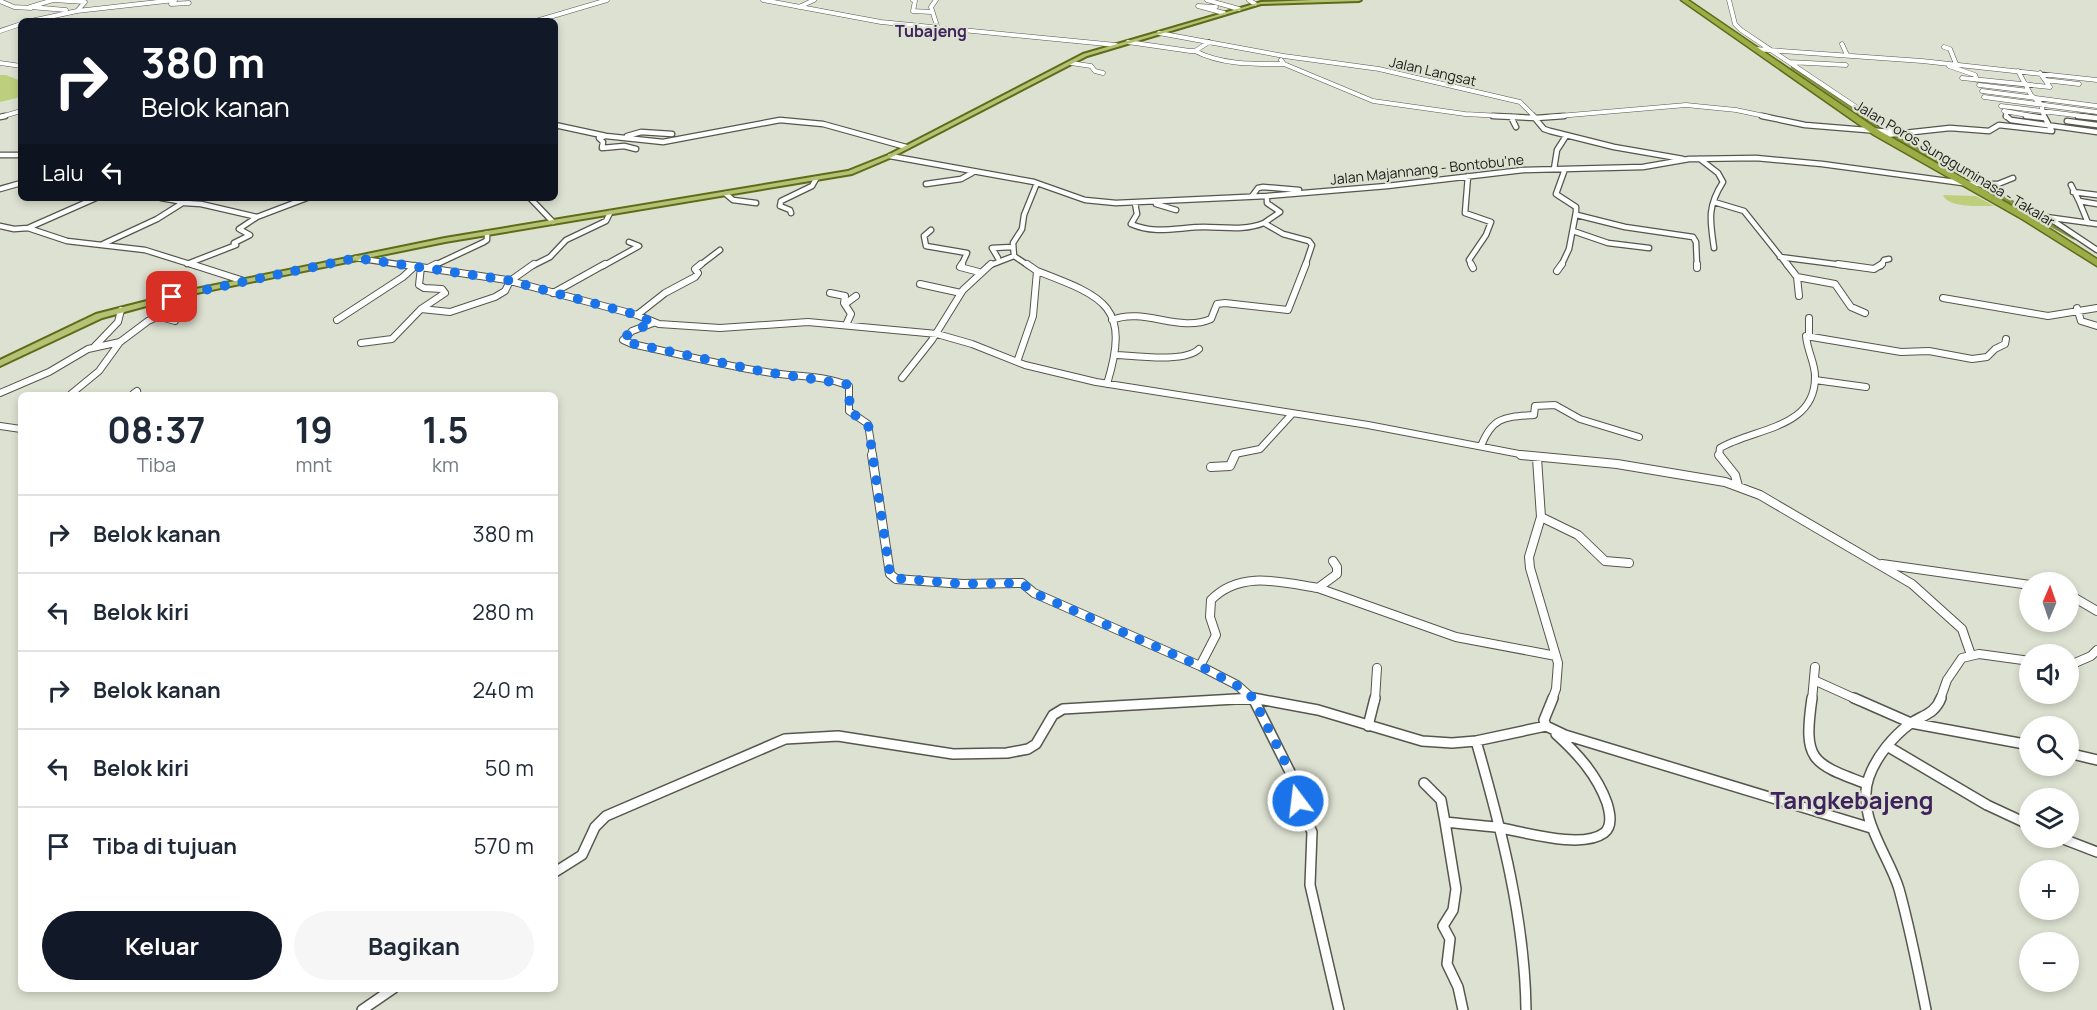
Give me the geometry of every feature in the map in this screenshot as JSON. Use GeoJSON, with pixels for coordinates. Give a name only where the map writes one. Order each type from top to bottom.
{"type":"FeatureCollection","features":[{"type":"Feature","properties":{"kind":"highway","name":"Jalan Poros Sungguminasa - Takalar"},"geometry":{"type":"LineString","coordinates":[[1684,0],[1829,97],[1968,184],[2027,217],[2097,263]]}},
{"type":"Feature","properties":{"kind":"main road"},"geometry":{"type":"LineString","coordinates":[[0,363],[88,321],[122,309],[244,281],[487,233],[859,170],[1087,55],[1116,45],[1223,11],[1237,10],[1252,2],[1359,0]]}},
{"type":"Feature","properties":{"kind":"street"},"geometry":{"type":"LineString","coordinates":[[31,8],[53,0],[85,2],[77,10],[44,18]]}},
{"type":"Feature","properties":{"kind":"street"},"geometry":{"type":"LineString","coordinates":[[159,3],[175,0]]}},
{"type":"Feature","properties":{"kind":"street"},"geometry":{"type":"LineString","coordinates":[[548,18],[607,0]]}},
{"type":"Feature","properties":{"kind":"street"},"geometry":{"type":"LineString","coordinates":[[763,0],[866,20],[1116,45]]}},
{"type":"Feature","properties":{"kind":"street"},"geometry":{"type":"LineString","coordinates":[[800,7],[814,0]]}},
{"type":"Feature","properties":{"kind":"street"},"geometry":{"type":"LineString","coordinates":[[913,0],[915,1],[913,11],[932,12]]}},
{"type":"Feature","properties":{"kind":"street"},"geometry":{"type":"LineString","coordinates":[[936,0],[931,7],[938,29]]}},
{"type":"Feature","properties":{"kind":"street"},"geometry":{"type":"LineString","coordinates":[[1207,0],[1237,10]]}},
{"type":"Feature","properties":{"kind":"street"},"geometry":{"type":"LineString","coordinates":[[1729,0],[1735,24],[1841,98],[1886,133]]}},
{"type":"Feature","properties":{"kind":"street"},"geometry":{"type":"LineString","coordinates":[[0,2],[14,7],[51,10],[189,3]]}},
{"type":"Feature","properties":{"kind":"street"},"geometry":{"type":"LineString","coordinates":[[1216,7],[1198,7],[1223,11]]}},
{"type":"Feature","properties":{"kind":"street"},"geometry":{"type":"LineString","coordinates":[[0,31],[18,25]]}},
{"type":"Feature","properties":{"kind":"street","name":"Jalan Langsat"},"geometry":{"type":"LineString","coordinates":[[1159,33],[1284,56],[1379,69],[1520,102],[1544,129],[1614,147],[1689,159]]}},
{"type":"Feature","properties":{"kind":"street"},"geometry":{"type":"LineString","coordinates":[[1128,42],[1151,47],[1195,51],[1219,59],[1284,64],[1376,101],[1465,114],[1536,118],[1695,105],[1736,110],[1805,125],[1886,133],[1950,128],[1989,131],[1998,125],[2052,131],[2041,111],[2041,104],[2033,97],[2018,71]]}},
{"type":"Feature","properties":{"kind":"street"},"geometry":{"type":"LineString","coordinates":[[1195,51],[1209,42]]}},
{"type":"Feature","properties":{"kind":"street"},"geometry":{"type":"LineString","coordinates":[[1842,44],[1847,55]]}},
{"type":"Feature","properties":{"kind":"street"},"geometry":{"type":"LineString","coordinates":[[1944,47],[1950,49],[1956,64]]}},
{"type":"Feature","properties":{"kind":"street"},"geometry":{"type":"LineString","coordinates":[[1758,50],[1956,64],[2097,80]]}},
{"type":"Feature","properties":{"kind":"street"},"geometry":{"type":"LineString","coordinates":[[1284,56],[1281,60],[1284,64]]}},
{"type":"Feature","properties":{"kind":"street"},"geometry":{"type":"LineString","coordinates":[[1788,62],[1846,65]]}},
{"type":"Feature","properties":{"kind":"street"},"geometry":{"type":"LineString","coordinates":[[0,63],[18,66]]}},
{"type":"Feature","properties":{"kind":"street"},"geometry":{"type":"LineString","coordinates":[[1071,63],[1091,66],[1095,71],[1103,73]]}},
{"type":"Feature","properties":{"kind":"street"},"geometry":{"type":"LineString","coordinates":[[1941,63],[1975,75],[1978,83]]}},
{"type":"Feature","properties":{"kind":"street"},"geometry":{"type":"LineString","coordinates":[[2040,73],[2056,97]]}},
{"type":"Feature","properties":{"kind":"street"},"geometry":{"type":"LineString","coordinates":[[1962,78],[1978,83],[2029,91]]}},
{"type":"Feature","properties":{"kind":"street"},"geometry":{"type":"LineString","coordinates":[[2045,80],[2077,84],[2079,91]]}},
{"type":"Feature","properties":{"kind":"street"},"geometry":{"type":"LineString","coordinates":[[1456,88],[1464,81]]}},
{"type":"Feature","properties":{"kind":"street"},"geometry":{"type":"LineString","coordinates":[[1978,83],[2050,87]]}},
{"type":"Feature","properties":{"kind":"street"},"geometry":{"type":"LineString","coordinates":[[1982,91],[2097,105]]}},
{"type":"Feature","properties":{"kind":"street"},"geometry":{"type":"LineString","coordinates":[[1829,97],[1841,98]]}},
{"type":"Feature","properties":{"kind":"street"},"geometry":{"type":"LineString","coordinates":[[1984,97],[2097,112]]}},
{"type":"Feature","properties":{"kind":"street"},"geometry":{"type":"LineString","coordinates":[[1997,99],[2006,117],[2011,120],[2097,132]]}},
{"type":"Feature","properties":{"kind":"street"},"geometry":{"type":"LineString","coordinates":[[2001,106],[2097,118]]}},
{"type":"Feature","properties":{"kind":"street"},"geometry":{"type":"LineString","coordinates":[[0,117],[18,112]]}},
{"type":"Feature","properties":{"kind":"street"},"geometry":{"type":"LineString","coordinates":[[2006,113],[2045,118]]}},
{"type":"Feature","properties":{"kind":"street"},"geometry":{"type":"LineString","coordinates":[[11,114],[18,116]]}},
{"type":"Feature","properties":{"kind":"street"},"geometry":{"type":"LineString","coordinates":[[2064,114],[2072,129]]}},
{"type":"Feature","properties":{"kind":"street"},"geometry":{"type":"LineString","coordinates":[[1511,117],[1516,127]]}},
{"type":"Feature","properties":{"kind":"street"},"geometry":{"type":"LineString","coordinates":[[558,126],[606,136],[668,142],[780,120],[823,124],[906,147]]}},
{"type":"Feature","properties":{"kind":"street"},"geometry":{"type":"LineString","coordinates":[[2067,121],[2097,125]]}},
{"type":"Feature","properties":{"kind":"street"},"geometry":{"type":"LineString","coordinates":[[625,137],[640,132],[672,134]]}},
{"type":"Feature","properties":{"kind":"street"},"geometry":{"type":"LineString","coordinates":[[606,136],[599,138],[603,143],[602,148],[620,146],[636,149]]}},
{"type":"Feature","properties":{"kind":"street"},"geometry":{"type":"LineString","coordinates":[[1554,169],[1557,150],[1566,136]]}},
{"type":"Feature","properties":{"kind":"street"},"geometry":{"type":"LineString","coordinates":[[0,156],[18,155]]}},
{"type":"Feature","properties":{"kind":"street","name":"Jalan Majannang - Bontobu'ne"},"geometry":{"type":"LineString","coordinates":[[890,156],[1037,183],[1090,202],[1135,203],[1311,193],[1468,176],[1554,169],[1643,166],[1689,159],[1771,159],[1869,169],[1968,184],[2005,182],[2013,178]]}},
{"type":"Feature","properties":{"kind":"street"},"geometry":{"type":"LineString","coordinates":[[1700,159],[1718,173],[1723,182],[1709,220],[1714,248]]}},
{"type":"Feature","properties":{"kind":"street"},"geometry":{"type":"LineString","coordinates":[[1557,271],[1567,257],[1573,231],[1572,223],[1577,215],[1576,207],[1556,194],[1565,169]]}},
{"type":"Feature","properties":{"kind":"street"},"geometry":{"type":"LineString","coordinates":[[926,184],[966,177],[972,172]]}},
{"type":"Feature","properties":{"kind":"street"},"geometry":{"type":"LineString","coordinates":[[1468,176],[1465,213],[1491,222],[1486,235],[1469,260],[1473,268]]}},
{"type":"Feature","properties":{"kind":"street"},"geometry":{"type":"LineString","coordinates":[[791,213],[779,203],[786,196],[812,186],[816,179]]}},
{"type":"Feature","properties":{"kind":"street"},"geometry":{"type":"LineString","coordinates":[[1014,256],[1012,243],[1022,229],[1024,215],[1037,183]]}},
{"type":"Feature","properties":{"kind":"street"},"geometry":{"type":"LineString","coordinates":[[0,189],[18,184]]}},
{"type":"Feature","properties":{"kind":"street"},"geometry":{"type":"LineString","coordinates":[[2071,184],[2088,223]]}},
{"type":"Feature","properties":{"kind":"street"},"geometry":{"type":"LineString","coordinates":[[1252,196],[1258,188],[1263,187],[1311,193]]}},
{"type":"Feature","properties":{"kind":"street"},"geometry":{"type":"LineString","coordinates":[[2073,192],[2097,195]]}},
{"type":"Feature","properties":{"kind":"street"},"geometry":{"type":"LineString","coordinates":[[726,194],[734,200],[756,203]]}},
{"type":"Feature","properties":{"kind":"street"},"geometry":{"type":"LineString","coordinates":[[1135,203],[1137,214],[1131,224],[1151,230],[1202,227],[1244,229],[1264,223],[1280,212],[1267,203],[1267,196]]}},
{"type":"Feature","properties":{"kind":"street"},"geometry":{"type":"LineString","coordinates":[[0,226],[14,229],[28,228],[89,201]]}},
{"type":"Feature","properties":{"kind":"street"},"geometry":{"type":"LineString","coordinates":[[175,201],[201,204],[257,217]]}},
{"type":"Feature","properties":{"kind":"street"},"geometry":{"type":"LineString","coordinates":[[187,264],[236,245],[234,243],[250,235],[239,229],[257,217],[299,201]]}},
{"type":"Feature","properties":{"kind":"street"},"geometry":{"type":"LineString","coordinates":[[533,201],[553,222]]}},
{"type":"Feature","properties":{"kind":"street"},"geometry":{"type":"LineString","coordinates":[[2079,201],[2097,204]]}},
{"type":"Feature","properties":{"kind":"street"},"geometry":{"type":"LineString","coordinates":[[1154,202],[1158,208],[1176,210]]}},
{"type":"Feature","properties":{"kind":"street"},"geometry":{"type":"LineString","coordinates":[[1714,202],[1744,211],[1797,277],[1798,296]]}},
{"type":"Feature","properties":{"kind":"street"},"geometry":{"type":"LineString","coordinates":[[102,245],[184,203]]}},
{"type":"Feature","properties":{"kind":"street"},"geometry":{"type":"LineString","coordinates":[[421,309],[443,312],[457,310],[495,297],[505,291],[510,281],[537,262],[550,257],[566,240],[603,223],[610,213]]}},
{"type":"Feature","properties":{"kind":"street"},"geometry":{"type":"LineString","coordinates":[[1577,215],[1624,227],[1693,237],[1696,242],[1696,268]]}},
{"type":"Feature","properties":{"kind":"street"},"geometry":{"type":"LineString","coordinates":[[2027,217],[2097,224]]}},
{"type":"Feature","properties":{"kind":"street"},"geometry":{"type":"LineString","coordinates":[[2044,217],[2097,250]]}},
{"type":"Feature","properties":{"kind":"street"},"geometry":{"type":"LineString","coordinates":[[1112,320],[1124,315],[1172,322],[1204,323],[1211,319],[1216,305],[1225,303],[1287,311],[1307,263],[1311,243],[1283,234],[1264,223]]}},
{"type":"Feature","properties":{"kind":"street"},"geometry":{"type":"LineString","coordinates":[[28,228],[60,240],[145,250],[244,281]]}},
{"type":"Feature","properties":{"kind":"street"},"geometry":{"type":"LineString","coordinates":[[931,230],[924,236],[926,246],[967,253],[960,267],[979,272]]}},
{"type":"Feature","properties":{"kind":"street"},"geometry":{"type":"LineString","coordinates":[[1573,231],[1608,243],[1649,248]]}},
{"type":"Feature","properties":{"kind":"street"},"geometry":{"type":"LineString","coordinates":[[337,320],[421,267],[484,242],[487,240],[487,233]]}},
{"type":"Feature","properties":{"kind":"street"},"geometry":{"type":"LineString","coordinates":[[553,293],[639,246],[629,242]]}},
{"type":"Feature","properties":{"kind":"street"},"geometry":{"type":"LineString","coordinates":[[998,258],[992,248],[1013,247]]}},
{"type":"Feature","properties":{"kind":"street"},"geometry":{"type":"LineString","coordinates":[[637,315],[665,293],[695,277],[698,273],[695,269],[720,250]]}},
{"type":"Feature","properties":{"kind":"street"},"geometry":{"type":"LineString","coordinates":[[902,378],[907,368],[937,334],[940,324],[961,293],[979,272],[998,258],[1014,256],[1037,271],[1084,289],[1099,298],[1109,310],[1116,334],[1117,355],[1107,384]]}},
{"type":"Feature","properties":{"kind":"street"},"geometry":{"type":"LineString","coordinates":[[1780,257],[1874,269],[1881,266],[1884,260],[1889,259]]}},
{"type":"Feature","properties":{"kind":"street"},"geometry":{"type":"LineString","coordinates":[[356,258],[510,281],[637,315],[653,323],[706,328],[808,322],[937,334],[972,344],[1017,362],[1107,384],[1481,446],[1537,458],[1617,464],[1718,481],[1760,495],[1912,584],[1962,629],[1971,655]]}},
{"type":"Feature","properties":{"kind":"street"},"geometry":{"type":"LineString","coordinates":[[361,343],[392,339],[421,309],[445,293],[442,290],[424,288],[419,285],[421,267]]}},
{"type":"Feature","properties":{"kind":"street"},"geometry":{"type":"LineString","coordinates":[[1017,362],[1033,316],[1037,271]]}},
{"type":"Feature","properties":{"kind":"street"},"geometry":{"type":"LineString","coordinates":[[1797,277],[1836,285],[1851,307],[1865,314]]}},
{"type":"Feature","properties":{"kind":"street"},"geometry":{"type":"LineString","coordinates":[[920,284],[961,293]]}},
{"type":"Feature","properties":{"kind":"street"},"geometry":{"type":"LineString","coordinates":[[830,293],[845,296],[845,304],[851,314],[846,325]]}},
{"type":"Feature","properties":{"kind":"street"},"geometry":{"type":"LineString","coordinates":[[845,304],[856,296]]}},
{"type":"Feature","properties":{"kind":"street"},"geometry":{"type":"LineString","coordinates":[[1943,298],[2048,316],[2065,316],[2077,308],[2097,308]]}},
{"type":"Feature","properties":{"kind":"street"},"geometry":{"type":"LineString","coordinates":[[94,347],[120,342],[157,316],[182,306]]}},
{"type":"Feature","properties":{"kind":"street"},"geometry":{"type":"LineString","coordinates":[[2077,308],[2081,321],[2097,326]]}},
{"type":"Feature","properties":{"kind":"street"},"geometry":{"type":"LineString","coordinates":[[0,393],[49,372],[94,347],[118,322],[122,309]]}},
{"type":"Feature","properties":{"kind":"street"},"geometry":{"type":"LineString","coordinates":[[157,316],[175,321]]}},
{"type":"Feature","properties":{"kind":"street"},"geometry":{"type":"LineString","coordinates":[[1738,486],[1736,475],[1719,457],[1720,448],[1795,419],[1808,406],[1815,380],[1806,338],[1809,336],[1809,318]]}},
{"type":"Feature","properties":{"kind":"street"},"geometry":{"type":"LineString","coordinates":[[653,323],[632,331],[623,340],[632,344],[745,368],[833,381],[849,386],[849,411],[868,424],[890,574],[893,578],[963,584],[1022,583],[1034,593],[1200,666],[1237,685],[1253,698],[1290,772],[1298,801],[1312,832],[1310,885],[1339,1010]]}},
{"type":"Feature","properties":{"kind":"street"},"geometry":{"type":"LineString","coordinates":[[1809,336],[1901,352],[1929,351],[1972,359],[1987,357],[2006,343],[2006,339]]}},
{"type":"Feature","properties":{"kind":"street"},"geometry":{"type":"LineString","coordinates":[[73,392],[103,368],[115,354],[120,342]]}},
{"type":"Feature","properties":{"kind":"street"},"geometry":{"type":"LineString","coordinates":[[1117,355],[1181,357],[1194,354],[1199,348]]}},
{"type":"Feature","properties":{"kind":"street"},"geometry":{"type":"LineString","coordinates":[[1815,380],[1825,384],[1866,387]]}},
{"type":"Feature","properties":{"kind":"street"},"geometry":{"type":"LineString","coordinates":[[1481,446],[1488,427],[1495,421],[1507,416],[1534,415],[1535,406],[1539,404],[1555,405],[1580,419],[1639,437]]}},
{"type":"Feature","properties":{"kind":"street"},"geometry":{"type":"LineString","coordinates":[[1211,467],[1230,466],[1235,454],[1257,451],[1292,414]]}},
{"type":"Feature","properties":{"kind":"street"},"geometry":{"type":"LineString","coordinates":[[0,426],[18,429]]}},
{"type":"Feature","properties":{"kind":"street"},"geometry":{"type":"LineString","coordinates":[[1445,822],[1499,827],[1574,839],[1596,836],[1607,829],[1611,816],[1610,808],[1581,757],[1546,726],[1544,720],[1558,680],[1556,656],[1530,568],[1529,557],[1541,517],[1537,458]]}},
{"type":"Feature","properties":{"kind":"street"},"geometry":{"type":"LineString","coordinates":[[1541,517],[1582,537],[1602,560],[1616,564],[1629,563]]}},
{"type":"Feature","properties":{"kind":"street"},"geometry":{"type":"LineString","coordinates":[[1318,588],[1337,574],[1337,567],[1333,561]]}},
{"type":"Feature","properties":{"kind":"street"},"geometry":{"type":"LineString","coordinates":[[1879,563],[2019,583]]}},
{"type":"Feature","properties":{"kind":"street"},"geometry":{"type":"LineString","coordinates":[[1200,666],[1216,635],[1210,617],[1211,600],[1225,586],[1251,581],[1318,588],[1456,637],[1556,656]]}},
{"type":"Feature","properties":{"kind":"street"},"geometry":{"type":"LineString","coordinates":[[2079,600],[2097,611]]}},
{"type":"Feature","properties":{"kind":"street"},"geometry":{"type":"LineString","coordinates":[[2079,662],[2091,657],[2097,650]]}},
{"type":"Feature","properties":{"kind":"street"},"geometry":{"type":"LineString","coordinates":[[1926,1010],[1914,948],[1900,895],[1871,828],[1867,784],[1876,760],[1887,746],[1911,723],[1930,714],[1939,703],[1947,680],[1962,658],[1971,655],[2019,659]]}},
{"type":"Feature","properties":{"kind":"street"},"geometry":{"type":"LineString","coordinates":[[1815,667],[1816,681],[1808,736],[1811,755],[1822,766],[1867,784]]}},
{"type":"Feature","properties":{"kind":"street"},"geometry":{"type":"LineString","coordinates":[[1368,726],[1376,702],[1377,668]]}},
{"type":"Feature","properties":{"kind":"street"},"geometry":{"type":"LineString","coordinates":[[1816,681],[1911,723],[2019,743]]}},
{"type":"Feature","properties":{"kind":"street"},"geometry":{"type":"LineString","coordinates":[[558,870],[582,855],[595,827],[606,816],[785,739],[846,736],[960,754],[1008,753],[1028,749],[1036,744],[1053,715],[1063,709],[1253,698],[1287,703],[1422,741],[1452,743],[1476,741],[1546,726]]}},
{"type":"Feature","properties":{"kind":"street"},"geometry":{"type":"LineString","coordinates":[[1554,732],[1871,828]]}},
{"type":"Feature","properties":{"kind":"street"},"geometry":{"type":"LineString","coordinates":[[1476,741],[1499,827],[1522,939],[1527,983],[1526,1010]]}},
{"type":"Feature","properties":{"kind":"street"},"geometry":{"type":"LineString","coordinates":[[1887,746],[1987,805],[2019,820]]}},
{"type":"Feature","properties":{"kind":"street"},"geometry":{"type":"LineString","coordinates":[[2079,756],[2097,760]]}},
{"type":"Feature","properties":{"kind":"street"},"geometry":{"type":"LineString","coordinates":[[1424,783],[1441,800],[1445,822],[1454,883],[1454,902],[1452,911],[1443,926],[1450,939],[1447,964],[1458,987],[1463,1010]]}},
{"type":"Feature","properties":{"kind":"street"},"geometry":{"type":"LineString","coordinates":[[2079,845],[2097,852]]}},
{"type":"Feature","properties":{"kind":"street"},"geometry":{"type":"LineString","coordinates":[[362,1010],[388,992]]}},
{"type":"Feature","properties":{"kind":"green space"},"geometry":{"type":"Polygon","coordinates":[[[0,75],[18,80],[18,98],[0,102],[0,75]]]}},
{"type":"Feature","properties":{"kind":"green space"},"geometry":{"type":"Polygon","coordinates":[[[1943,195],[1976,196],[1994,206],[1957,204],[1943,195]]]}},
{"type":"Feature","properties":{"kind":"waterway"},"geometry":{"type":"LineString","coordinates":[[1793,67],[1866,117]]}},
{"type":"Feature","properties":{"kind":"waterway"},"geometry":{"type":"LineString","coordinates":[[1863,116],[1896,138],[2074,237]]}},
{"type":"Feature","properties":{"kind":"district","name":"Tubajeng"},"geometry":{"type":"Point","coordinates":[931,31]}},
{"type":"Feature","properties":{"kind":"district","name":"Tangkebajeng"},"geometry":{"type":"Point","coordinates":[1852,799]}},
{"type":"Feature","properties":{"kind":"route"},"geometry":{"type":"LineString","coordinates":[[172,297],[356,258],[507,280],[637,315],[653,323],[632,331],[624,338],[625,342],[765,372],[846,384],[850,388],[849,411],[868,424],[886,532],[890,574],[893,578],[963,584],[1022,583],[1034,593],[1081,612],[1237,685],[1253,698],[1290,772],[1298,801]]}}]}
